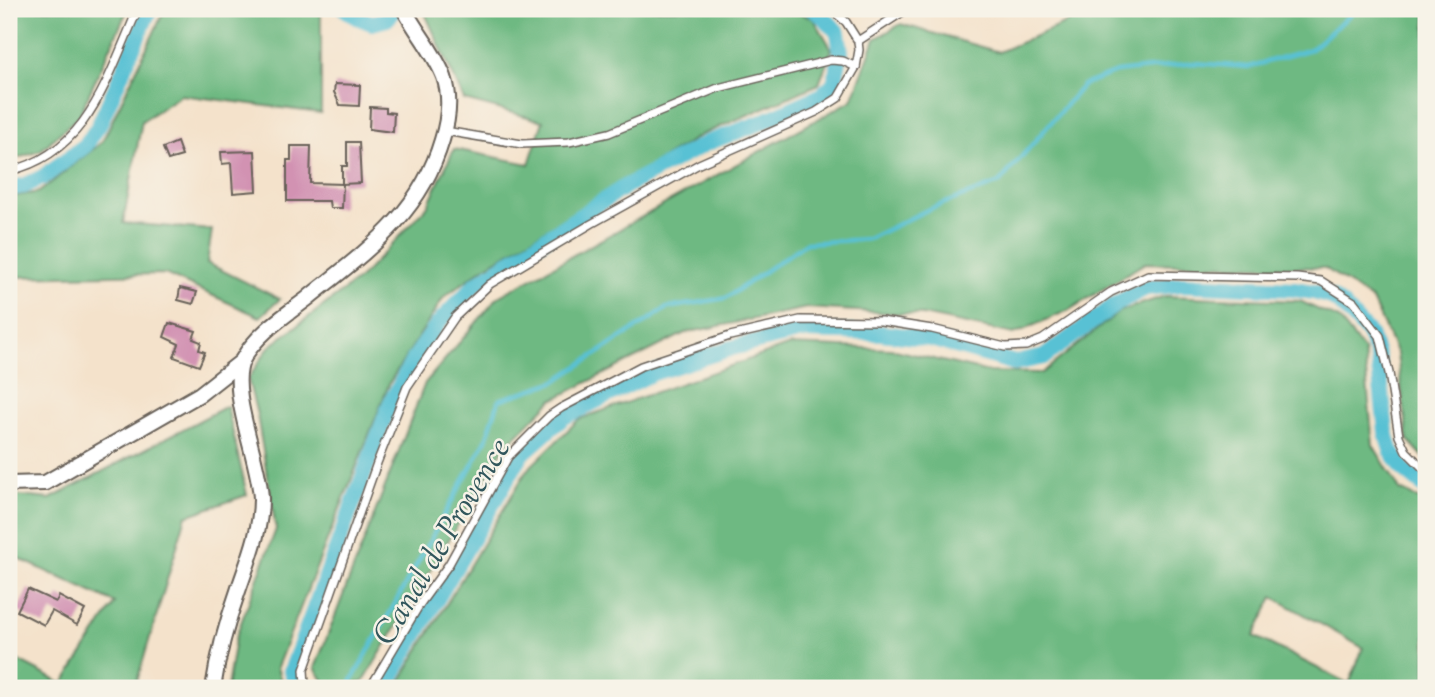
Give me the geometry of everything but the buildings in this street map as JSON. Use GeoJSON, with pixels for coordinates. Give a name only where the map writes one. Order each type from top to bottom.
{"type":"FeatureCollection","features":[{"type":"Feature","properties":{"kind":"street"},"geometry":{"type":"LineString","coordinates":[[9,484],[45,483],[200,394],[242,360],[269,329],[363,254],[408,210],[425,185],[437,158],[445,131],[448,104],[444,79],[405,11]]}},
{"type":"Feature","properties":{"kind":"street"},"geometry":{"type":"LineString","coordinates":[[213,688],[231,610],[260,523],[261,496],[257,469],[240,398],[238,378],[242,360]]}},
{"type":"Feature","properties":{"kind":"lane"},"geometry":{"type":"LineString","coordinates":[[9,171],[24,168],[49,154],[73,135],[91,114],[138,9]]}},
{"type":"Feature","properties":{"kind":"lane"},"geometry":{"type":"LineString","coordinates":[[311,688],[305,684],[303,670],[377,463],[407,387],[455,317],[490,284],[591,224],[699,164],[829,104],[845,89],[856,67],[859,50],[858,41],[846,22],[831,9]]}},
{"type":"Feature","properties":{"kind":"lane"},"geometry":{"type":"LineString","coordinates":[[858,41],[907,9]]}},
{"type":"Feature","properties":{"kind":"lane"},"geometry":{"type":"LineString","coordinates":[[445,131],[522,144],[569,142],[609,133],[718,88],[831,60],[843,61],[856,67]]}},
{"type":"Feature","properties":{"kind":"lane"},"geometry":{"type":"LineString","coordinates":[[370,688],[420,604],[449,564],[508,457],[549,416],[641,366],[730,336],[800,320],[881,321],[932,329],[1005,347],[1026,346],[1054,331],[1111,292],[1148,275],[1297,278],[1321,281],[1354,302],[1380,336],[1399,436],[1406,451],[1426,471]]}},
{"type":"Feature","properties":{"kind":"green space"},"geometry":{"type":"Polygon","coordinates":[[[9,9],[128,9],[79,116],[40,151],[9,161],[9,9]]]}},
{"type":"Feature","properties":{"kind":"green space"},"geometry":{"type":"Polygon","coordinates":[[[165,9],[321,9],[321,113],[181,95],[142,121],[123,223],[212,230],[207,263],[280,299],[260,317],[165,274],[9,277],[9,197],[39,192],[102,142],[165,9]]]}},
{"type":"Feature","properties":{"kind":"green space"},"geometry":{"type":"Polygon","coordinates":[[[423,9],[789,9],[814,19],[832,49],[819,84],[701,135],[485,267],[444,297],[390,382],[277,667],[283,688],[227,688],[235,639],[276,529],[257,415],[248,379],[269,347],[360,278],[427,207],[454,149],[529,164],[543,121],[464,100],[423,9]]]}},
{"type":"Feature","properties":{"kind":"green space"},"geometry":{"type":"Polygon","coordinates":[[[1098,9],[1426,9],[1426,460],[1408,440],[1397,354],[1372,300],[1325,268],[1145,263],[1069,310],[1014,334],[923,315],[807,308],[685,333],[552,400],[504,448],[363,682],[328,688],[315,668],[425,383],[498,297],[852,100],[875,39],[901,24],[999,52],[1098,9]]]}},
{"type":"Feature","properties":{"kind":"green space"},"geometry":{"type":"Polygon","coordinates":[[[1165,296],[1300,301],[1339,319],[1364,351],[1373,445],[1400,490],[1426,502],[1426,688],[396,688],[527,470],[579,419],[790,345],[891,349],[989,372],[1042,373],[1120,311],[1165,296]],[[1273,597],[1254,636],[1349,684],[1363,648],[1273,597]]]}},
{"type":"Feature","properties":{"kind":"green space"},"geometry":{"type":"Polygon","coordinates":[[[227,406],[247,495],[186,516],[135,688],[9,688],[9,656],[63,684],[115,603],[9,554],[9,497],[12,495],[50,499],[227,406]]]}},
{"type":"Feature","properties":{"kind":"waterway","name":"Canal de Provence"},"geometry":{"type":"LineString","coordinates":[[9,188],[24,186],[43,177],[86,145],[99,125],[150,9]]}},
{"type":"Feature","properties":{"kind":"waterway","name":"Canal de Provence"},"geometry":{"type":"LineString","coordinates":[[345,9],[372,23],[387,19],[396,9]]}},
{"type":"Feature","properties":{"kind":"waterway","name":"Canal de Provence"},"geometry":{"type":"LineString","coordinates":[[298,688],[291,671],[390,404],[413,360],[441,320],[476,284],[626,186],[707,143],[822,95],[834,83],[841,52],[838,33],[825,18],[812,9]]}},
{"type":"Feature","properties":{"kind":"waterway"},"geometry":{"type":"LineString","coordinates":[[350,684],[486,440],[499,400],[554,382],[667,308],[726,298],[806,243],[868,239],[929,209],[999,183],[1083,85],[1116,72],[1194,63],[1249,67],[1311,49],[1357,9]]}},
{"type":"Feature","properties":{"kind":"waterway","name":"Canal de Provence"},"geometry":{"type":"LineString","coordinates":[[385,688],[522,454],[564,417],[653,373],[732,348],[802,331],[881,333],[931,339],[1015,363],[1044,357],[1119,302],[1146,288],[1182,284],[1314,292],[1331,297],[1343,306],[1370,335],[1378,358],[1386,432],[1391,450],[1403,469],[1426,488]]}}]}
